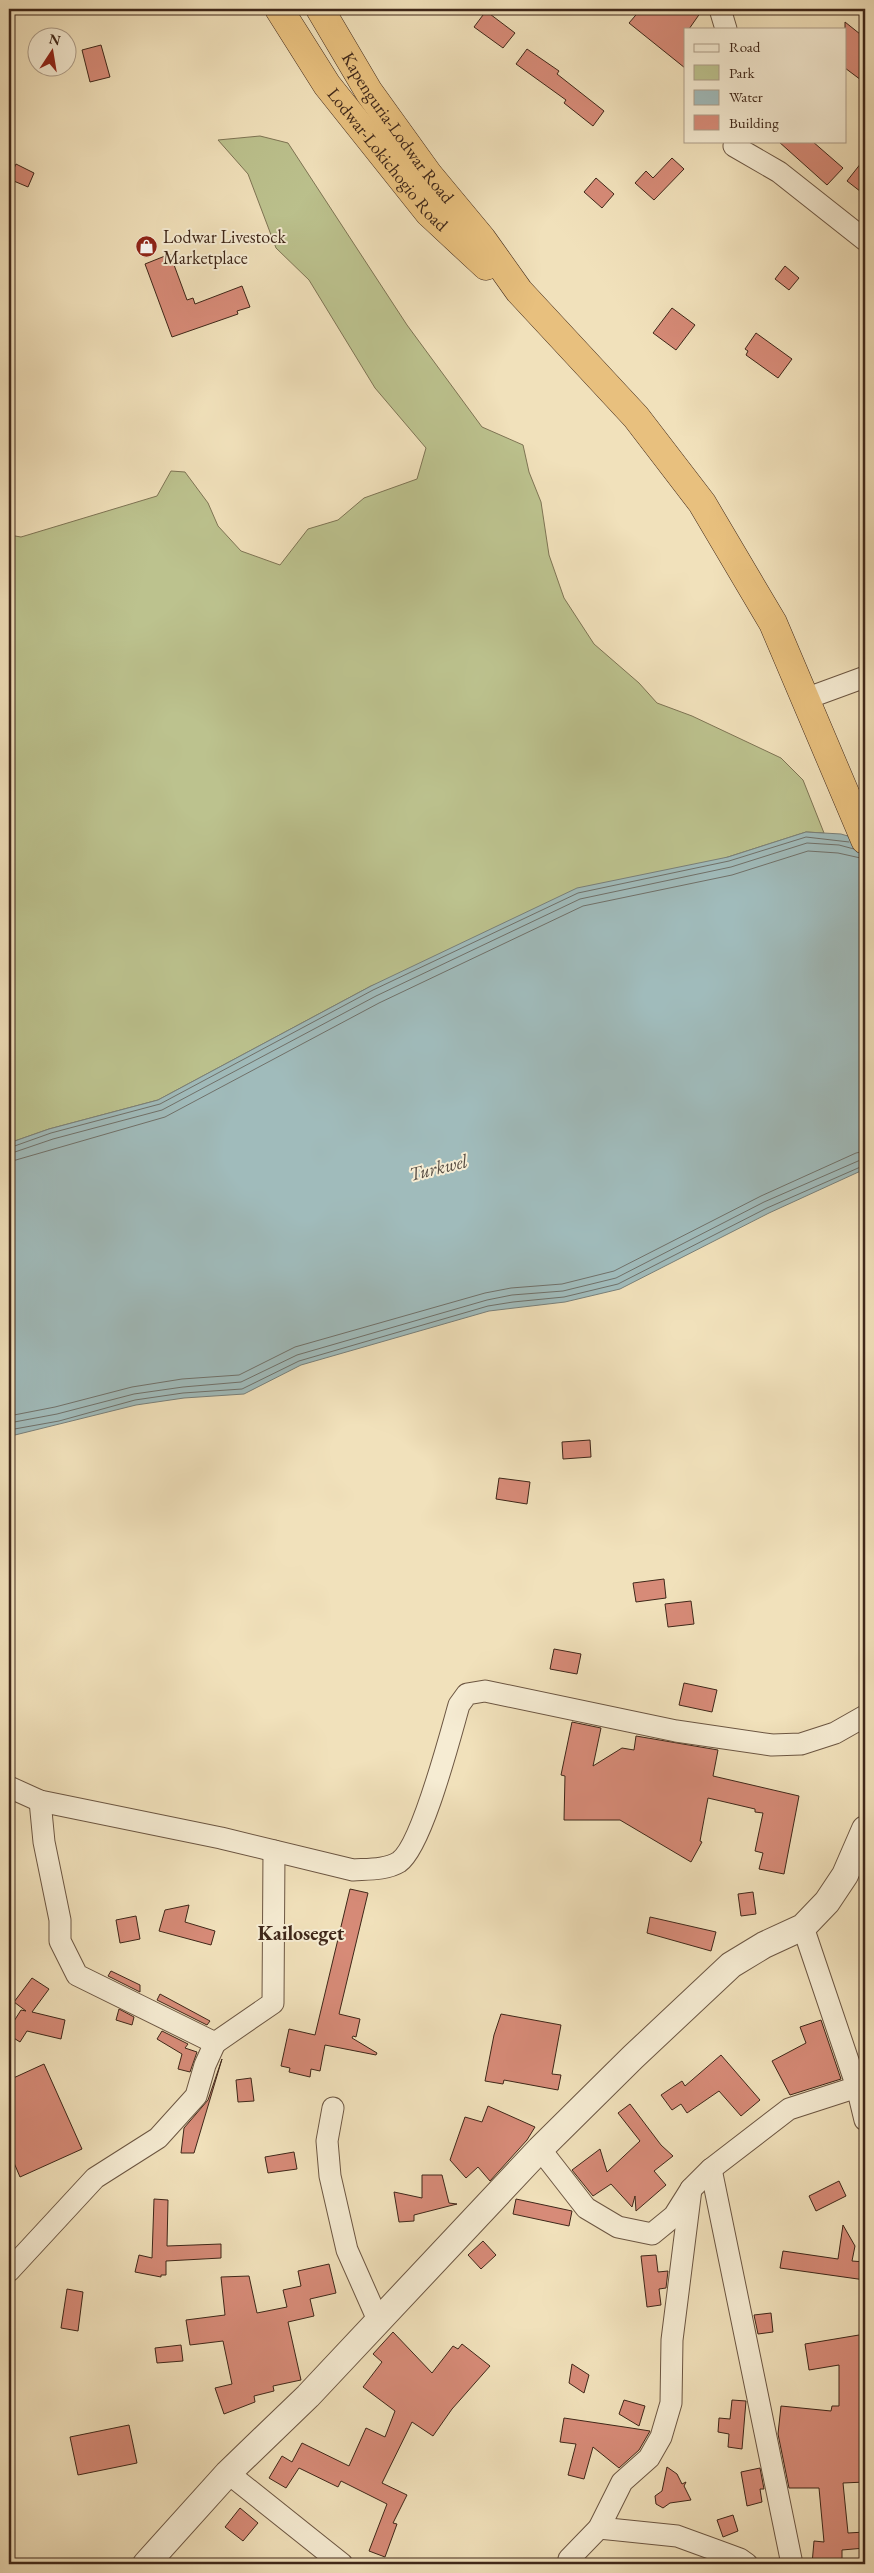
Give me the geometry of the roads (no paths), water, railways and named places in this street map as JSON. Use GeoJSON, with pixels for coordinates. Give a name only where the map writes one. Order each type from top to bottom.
{"type":"FeatureCollection","features":[{"type":"Feature","properties":{"kind":"highway","name":"Lodwar-Lokichogio Road"},"geometry":{"type":"LineString","coordinates":[[279,9],[327,85],[429,213],[495,274],[519,291]]}},
{"type":"Feature","properties":{"kind":"highway","name":"Kapenguria-Lodwar Road"},"geometry":{"type":"LineString","coordinates":[[320,9],[374,100],[428,174],[482,239],[519,291]]}},
{"type":"Feature","properties":{"kind":"highway"},"geometry":{"type":"LineString","coordinates":[[519,291],[636,417],[702,503],[773,624],[863,834]]}},
{"type":"Feature","properties":{"kind":"street"},"geometry":{"type":"LineString","coordinates":[[720,9],[726,28]]}},
{"type":"Feature","properties":{"kind":"street"},"geometry":{"type":"LineString","coordinates":[[736,142],[734,146],[779,172],[865,240]]}},
{"type":"Feature","properties":{"kind":"street"},"geometry":{"type":"LineString","coordinates":[[805,699],[865,677]]}},
{"type":"Feature","properties":{"kind":"street"},"geometry":{"type":"LineString","coordinates":[[9,1787],[40,1802],[221,1838],[353,1870],[377,1868],[398,1862],[410,1850],[432,1792],[459,1705],[467,1694],[485,1691],[676,1731],[780,1746],[801,1744],[835,1733],[865,1716]]}},
{"type":"Feature","properties":{"kind":"street"},"geometry":{"type":"LineString","coordinates":[[40,1802],[44,1842],[60,1920],[60,1941],[77,1975],[215,2042]]}},
{"type":"Feature","properties":{"kind":"street"},"geometry":{"type":"LineString","coordinates":[[146,2564],[228,2473],[308,2396],[540,2149],[633,2057],[731,1965],[764,1945],[803,1927],[827,1902],[845,1875],[865,1829]]}},
{"type":"Feature","properties":{"kind":"street"},"geometry":{"type":"LineString","coordinates":[[9,2271],[95,2178],[158,2138],[196,2096],[215,2042],[273,2002],[274,1851]]}},
{"type":"Feature","properties":{"kind":"street"},"geometry":{"type":"LineString","coordinates":[[803,1927],[857,2087],[865,2120]]}},
{"type":"Feature","properties":{"kind":"street"},"geometry":{"type":"LineString","coordinates":[[540,2149],[586,2208],[618,2227],[652,2234],[674,2216],[691,2189],[711,2170],[789,2109],[857,2087]]}},
{"type":"Feature","properties":{"kind":"street"},"geometry":{"type":"LineString","coordinates":[[333,2108],[327,2141],[330,2176],[347,2250],[378,2320]]}},
{"type":"Feature","properties":{"kind":"street"},"geometry":{"type":"LineString","coordinates":[[711,2170],[792,2564]]}},
{"type":"Feature","properties":{"kind":"street"},"geometry":{"type":"LineString","coordinates":[[568,2564],[568,2559],[600,2528],[622,2482],[649,2458],[661,2437],[671,2403],[672,2340],[691,2189]]}},
{"type":"Feature","properties":{"kind":"street"},"geometry":{"type":"LineString","coordinates":[[228,2473],[342,2564]]}},
{"type":"Feature","properties":{"kind":"street"},"geometry":{"type":"LineString","coordinates":[[600,2528],[677,2536],[740,2559],[747,2564]]}},
{"type":"Feature","properties":{"kind":"water","name":"Turkwel"},"geometry":{"type":"Polygon","coordinates":[[[806,832],[841,834],[865,841],[865,1169],[769,1213],[620,1289],[565,1302],[489,1311],[301,1365],[244,1394],[184,1398],[136,1405],[9,1435],[9,1143],[49,1129],[158,1100],[371,986],[577,888],[728,857],[806,832]]]}},
{"type":"Feature","properties":{"kind":"place","name":"Lodwar Livestock Marketplace"},"geometry":{"type":"Point","coordinates":[147,247]}},
{"type":"Feature","properties":{"kind":"district","name":"Kailoseget"},"geometry":{"type":"Point","coordinates":[301,1933]}}]}
